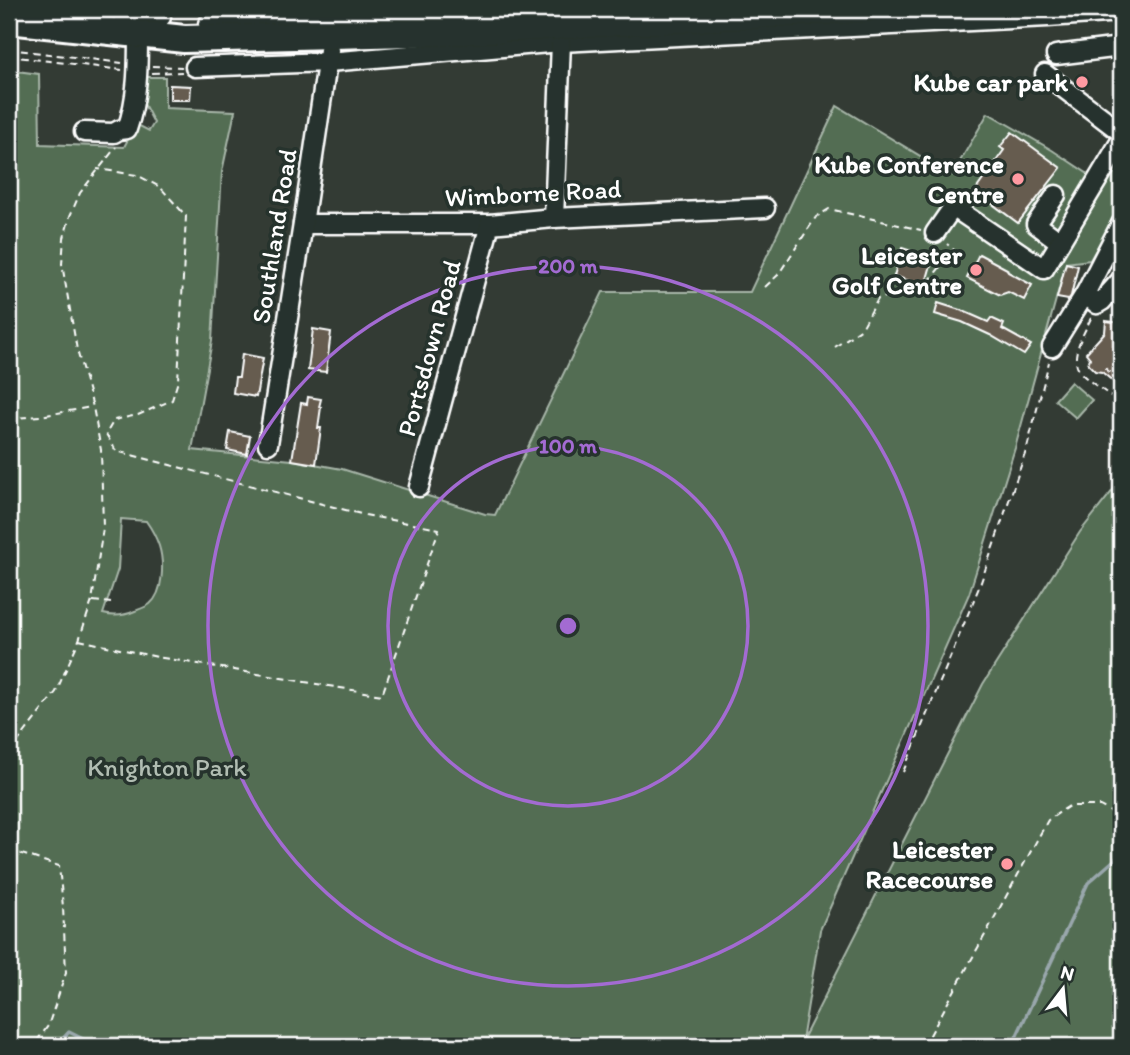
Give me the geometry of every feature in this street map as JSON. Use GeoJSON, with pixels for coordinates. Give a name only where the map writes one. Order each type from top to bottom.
{"type":"FeatureCollection","features":[{"type":"Feature","properties":{"kind":"highway"},"geometry":{"type":"LineString","coordinates":[[9,20],[136,19],[184,39],[329,49],[449,32],[866,9]]}},
{"type":"Feature","properties":{"kind":"street"},"geometry":{"type":"LineString","coordinates":[[201,22],[518,9]]}},
{"type":"Feature","properties":{"kind":"street"},"geometry":{"type":"LineString","coordinates":[[195,67],[329,49],[561,42],[1121,12]]}},
{"type":"Feature","properties":{"kind":"street"},"geometry":{"type":"LineString","coordinates":[[84,132],[114,134],[127,129],[135,100],[138,69],[136,19],[161,17]]}},
{"type":"Feature","properties":{"kind":"street"},"geometry":{"type":"LineString","coordinates":[[554,218],[561,42]]}},
{"type":"Feature","properties":{"kind":"street"},"geometry":{"type":"LineString","coordinates":[[1056,55],[1121,47]]}},
{"type":"Feature","properties":{"kind":"street","name":"Southland Road"},"geometry":{"type":"LineString","coordinates":[[268,444],[329,49]]}},
{"type":"Feature","properties":{"kind":"street"},"geometry":{"type":"LineString","coordinates":[[1045,74],[1121,132]]}},
{"type":"Feature","properties":{"kind":"street"},"geometry":{"type":"LineString","coordinates":[[935,233],[953,207],[1044,269],[1121,143]]}},
{"type":"Feature","properties":{"kind":"street"},"geometry":{"type":"LineString","coordinates":[[1056,195],[1037,224],[1060,242]]}},
{"type":"Feature","properties":{"kind":"street","name":"Wimborne Road"},"geometry":{"type":"LineString","coordinates":[[303,224],[490,224],[554,218],[765,208]]}},
{"type":"Feature","properties":{"kind":"street","name":"Portsdown Road"},"geometry":{"type":"LineString","coordinates":[[419,486],[490,224]]}},
{"type":"Feature","properties":{"kind":"street"},"geometry":{"type":"LineString","coordinates":[[1052,347],[1091,299],[1121,224]]}},
{"type":"Feature","properties":{"kind":"street"},"geometry":{"type":"LineString","coordinates":[[1091,299],[1102,302],[1121,280]]}},
{"type":"Feature","properties":{"kind":"path"},"geometry":{"type":"LineString","coordinates":[[194,12],[201,22]]}},
{"type":"Feature","properties":{"kind":"path"},"geometry":{"type":"LineString","coordinates":[[9,49],[138,69],[174,67]]}},
{"type":"Feature","properties":{"kind":"path"},"geometry":{"type":"LineString","coordinates":[[9,56],[138,69],[196,72],[195,67]]}},
{"type":"Feature","properties":{"kind":"path"},"geometry":{"type":"LineString","coordinates":[[9,753],[56,692],[79,640],[92,601],[103,528],[101,450],[93,407],[77,350],[62,264],[64,238],[80,193],[112,153],[127,129]]}},
{"type":"Feature","properties":{"kind":"path"},"geometry":{"type":"LineString","coordinates":[[79,640],[157,657],[382,695],[439,529],[365,515],[116,451],[106,434],[114,420],[138,415],[172,400],[178,381],[186,216],[160,187],[137,175],[97,169]]}},
{"type":"Feature","properties":{"kind":"path"},"geometry":{"type":"LineString","coordinates":[[765,287],[778,275],[816,217],[829,209],[935,233],[954,250],[925,286],[878,299],[862,328],[835,347]]}},
{"type":"Feature","properties":{"kind":"path"},"geometry":{"type":"LineString","coordinates":[[1091,299],[1075,363],[1080,374],[1114,399],[1121,392]]}},
{"type":"Feature","properties":{"kind":"path"},"geometry":{"type":"LineString","coordinates":[[903,772],[980,585],[1027,448],[1052,347]]}},
{"type":"Feature","properties":{"kind":"path"},"geometry":{"type":"LineString","coordinates":[[1105,368],[1115,377]]}},
{"type":"Feature","properties":{"kind":"path"},"geometry":{"type":"LineString","coordinates":[[9,417],[40,416],[93,407]]}},
{"type":"Feature","properties":{"kind":"path"},"geometry":{"type":"LineString","coordinates":[[92,601],[111,603]]}},
{"type":"Feature","properties":{"kind":"path"},"geometry":{"type":"LineString","coordinates":[[924,1046],[1048,820],[1069,806],[1100,806],[1121,818]]}},
{"type":"Feature","properties":{"kind":"path"},"geometry":{"type":"LineString","coordinates":[[9,850],[59,866],[66,973],[48,1026],[33,1046]]}},
{"type":"Feature","properties":{"kind":"green space","name":"Knighton Park"},"geometry":{"type":"Polygon","coordinates":[[[9,70],[39,74],[40,144],[124,147],[136,124],[149,131],[154,123],[144,104],[147,77],[165,77],[165,108],[235,111],[222,172],[212,341],[192,450],[292,460],[342,469],[495,515],[603,292],[750,292],[837,106],[952,175],[988,113],[1102,183],[1117,157],[1121,159],[1121,207],[1090,260],[1066,263],[1015,448],[969,594],[820,930],[802,1041],[983,684],[1080,532],[1121,480],[1121,1046],[9,1046],[9,70]],[[121,519],[118,569],[103,614],[115,616],[131,613],[155,599],[162,577],[161,553],[146,521],[121,519]]]}},
{"type":"Feature","properties":{"kind":"green space"},"geometry":{"type":"Polygon","coordinates":[[[1071,382],[1092,400],[1076,418],[1055,400],[1071,382]]]}},
{"type":"Feature","properties":{"kind":"building"},"geometry":{"type":"Polygon","coordinates":[[[170,85],[191,86],[190,100],[170,100],[170,85]]]}},
{"type":"Feature","properties":{"kind":"building","name":"Kube Conference Centre"},"geometry":{"type":"Polygon","coordinates":[[[1012,132],[1061,168],[1018,223],[975,191],[1004,150],[1000,147],[1012,132]]]}},
{"type":"Feature","properties":{"kind":"building"},"geometry":{"type":"Polygon","coordinates":[[[902,248],[933,258],[925,286],[894,276],[902,248]]]}},
{"type":"Feature","properties":{"kind":"building"},"geometry":{"type":"Polygon","coordinates":[[[979,254],[1032,285],[1024,300],[1008,292],[1000,295],[967,278],[979,254]]]}},
{"type":"Feature","properties":{"kind":"building"},"geometry":{"type":"Polygon","coordinates":[[[1066,263],[1078,266],[1068,300],[1057,298],[1066,263]]]}},
{"type":"Feature","properties":{"kind":"building"},"geometry":{"type":"Polygon","coordinates":[[[938,303],[988,322],[991,318],[1004,324],[1002,329],[1031,345],[1024,355],[962,322],[935,314],[938,303]]]}},
{"type":"Feature","properties":{"kind":"building"},"geometry":{"type":"Polygon","coordinates":[[[1106,321],[1121,323],[1121,376],[1115,383],[1088,364],[1090,358],[1086,353],[1105,332],[1106,321]]]}},
{"type":"Feature","properties":{"kind":"building"},"geometry":{"type":"Polygon","coordinates":[[[313,329],[331,332],[326,372],[308,370],[313,329]]]}},
{"type":"Feature","properties":{"kind":"building"},"geometry":{"type":"Polygon","coordinates":[[[242,354],[263,358],[256,397],[233,393],[235,377],[239,377],[242,354]]]}},
{"type":"Feature","properties":{"kind":"building"},"geometry":{"type":"Polygon","coordinates":[[[308,397],[321,399],[318,428],[321,428],[316,464],[292,460],[301,403],[307,404],[308,397]]]}},
{"type":"Feature","properties":{"kind":"building"},"geometry":{"type":"Polygon","coordinates":[[[230,432],[250,436],[247,454],[227,450],[230,432]]]}},
{"type":"Feature","properties":{"kind":"waterway"},"geometry":{"type":"LineString","coordinates":[[1012,1046],[1088,883],[1121,854]]}},
{"type":"Feature","properties":{"kind":"waterway"},"geometry":{"type":"LineString","coordinates":[[56,1046],[69,1032],[97,1046]]}},
{"type":"Feature","properties":{"kind":"place","name":"Kube car park"},"geometry":{"type":"Point","coordinates":[1082,82]}},
{"type":"Feature","properties":{"kind":"place","name":"Kube Conference Centre"},"geometry":{"type":"Point","coordinates":[1018,179]}},
{"type":"Feature","properties":{"kind":"place","name":"Leicester Golf Centre"},"geometry":{"type":"Point","coordinates":[976,270]}},
{"type":"Feature","properties":{"kind":"place","name":"Leicester Racecourse"},"geometry":{"type":"Point","coordinates":[1007,864]}}]}
